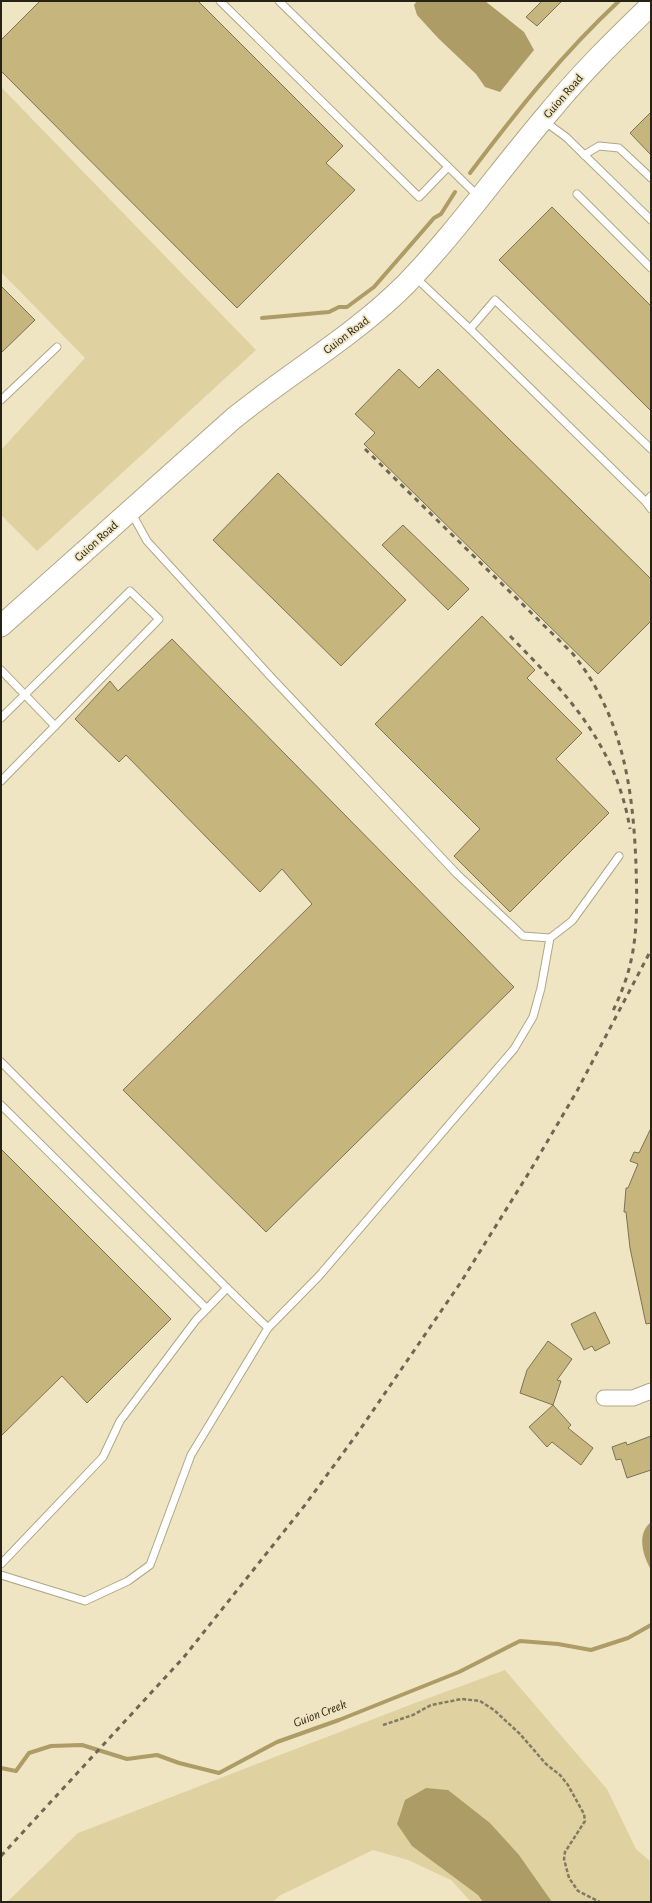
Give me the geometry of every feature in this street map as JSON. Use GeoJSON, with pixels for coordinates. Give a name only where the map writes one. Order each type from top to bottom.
{"type":"FeatureCollection","features":[{"type":"Feature","properties":{"kind":"street","name":"Guion Road"},"geometry":{"type":"LineString","coordinates":[[1,626],[234,418],[270,390],[353,331],[387,302],[413,276],[543,119],[591,64],[651,5]]}},
{"type":"Feature","properties":{"kind":"street"},"geometry":{"type":"LineString","coordinates":[[604,1398],[633,1398],[651,1391]]}},
{"type":"Feature","properties":{"kind":"lane"},"geometry":{"type":"LineString","coordinates":[[220,1],[419,197],[448,167]]}},
{"type":"Feature","properties":{"kind":"lane"},"geometry":{"type":"LineString","coordinates":[[279,1],[479,197]]}},
{"type":"Feature","properties":{"kind":"lane"},"geometry":{"type":"LineString","coordinates":[[543,119],[566,137],[651,220]]}},
{"type":"Feature","properties":{"kind":"lane"},"geometry":{"type":"LineString","coordinates":[[584,155],[599,146],[619,148],[651,178]]}},
{"type":"Feature","properties":{"kind":"lane"},"geometry":{"type":"LineString","coordinates":[[577,194],[651,268]]}},
{"type":"Feature","properties":{"kind":"lane"},"geometry":{"type":"LineString","coordinates":[[413,276],[648,499],[651,509]]}},
{"type":"Feature","properties":{"kind":"lane"},"geometry":{"type":"LineString","coordinates":[[470,329],[495,300],[651,449]]}},
{"type":"Feature","properties":{"kind":"lane"},"geometry":{"type":"LineString","coordinates":[[1,400],[57,347]]}},
{"type":"Feature","properties":{"kind":"lane"},"geometry":{"type":"LineString","coordinates":[[130,511],[147,541],[271,677],[457,874],[524,936],[550,938],[572,921],[618,856]]}},
{"type":"Feature","properties":{"kind":"lane"},"geometry":{"type":"LineString","coordinates":[[1,718],[130,591],[159,619],[1,781]]}},
{"type":"Feature","properties":{"kind":"lane"},"geometry":{"type":"LineString","coordinates":[[1,670],[26,694],[55,726]]}},
{"type":"Feature","properties":{"kind":"lane"},"geometry":{"type":"LineString","coordinates":[[1,1575],[85,1601],[128,1581],[150,1565],[191,1455],[268,1328],[324,1270],[514,1049],[533,1017],[541,988],[550,938]]}},
{"type":"Feature","properties":{"kind":"lane"},"geometry":{"type":"LineString","coordinates":[[1,1062],[268,1328]]}},
{"type":"Feature","properties":{"kind":"lane"},"geometry":{"type":"LineString","coordinates":[[1,1105],[207,1309]]}},
{"type":"Feature","properties":{"kind":"lane"},"geometry":{"type":"LineString","coordinates":[[1,1564],[103,1457],[120,1421],[196,1320],[227,1288]]}},
{"type":"Feature","properties":{"kind":"path"},"geometry":{"type":"LineString","coordinates":[[383,1725],[413,1715],[431,1705],[462,1699],[480,1701],[494,1710],[520,1734],[546,1764],[560,1775],[568,1785],[584,1814],[584,1821],[565,1852],[564,1859],[569,1878],[578,1891],[600,1902]]}},
{"type":"Feature","properties":{"kind":"shaded area"},"geometry":{"type":"Polygon","coordinates":[[[417,1],[485,1],[524,32],[534,50],[500,92],[485,87],[476,74],[438,38],[417,15],[414,5],[417,1]]]}},
{"type":"Feature","properties":{"kind":"shaded area"},"geometry":{"type":"Polygon","coordinates":[[[1,87],[256,350],[37,551],[1,515],[1,450],[85,358],[1,272],[1,87]]]}},
{"type":"Feature","properties":{"kind":"shaded area"},"geometry":{"type":"Polygon","coordinates":[[[651,1522],[651,1570],[644,1552],[642,1539],[646,1527],[651,1522]]]}},
{"type":"Feature","properties":{"kind":"shaded area"},"geometry":{"type":"Polygon","coordinates":[[[505,1670],[607,1789],[636,1849],[651,1862],[651,1902],[471,1902],[451,1880],[408,1860],[373,1850],[279,1896],[273,1902],[7,1902],[78,1833],[415,1703],[505,1670]]]}},
{"type":"Feature","properties":{"kind":"shaded area"},"geometry":{"type":"Polygon","coordinates":[[[426,1788],[448,1790],[490,1823],[519,1855],[552,1902],[483,1902],[478,1895],[412,1846],[397,1824],[405,1800],[426,1788]]]}},
{"type":"Feature","properties":{"kind":"building"},"geometry":{"type":"Polygon","coordinates":[[[40,1],[198,1],[343,146],[326,163],[355,190],[237,308],[1,71],[1,40],[40,1]]]}},
{"type":"Feature","properties":{"kind":"building"},"geometry":{"type":"Polygon","coordinates":[[[542,1],[562,1],[537,26],[526,17],[542,1]]]}},
{"type":"Feature","properties":{"kind":"building"},"geometry":{"type":"Polygon","coordinates":[[[651,112],[651,155],[630,133],[651,112]]]}},
{"type":"Feature","properties":{"kind":"building"},"geometry":{"type":"Polygon","coordinates":[[[552,207],[651,306],[651,411],[499,260],[552,207]]]}},
{"type":"Feature","properties":{"kind":"building"},"geometry":{"type":"Polygon","coordinates":[[[1,286],[35,320],[1,353],[1,286]]]}},
{"type":"Feature","properties":{"kind":"building"},"geometry":{"type":"Polygon","coordinates":[[[399,369],[419,388],[438,369],[651,579],[651,621],[598,674],[364,444],[375,433],[355,414],[399,369]]]}},
{"type":"Feature","properties":{"kind":"building"},"geometry":{"type":"Polygon","coordinates":[[[278,473],[406,600],[341,666],[213,540],[278,473]]]}},
{"type":"Feature","properties":{"kind":"building"},"geometry":{"type":"Polygon","coordinates":[[[403,525],[469,589],[448,610],[382,545],[403,525]]]}},
{"type":"Feature","properties":{"kind":"building"},"geometry":{"type":"Polygon","coordinates":[[[482,616],[535,670],[527,678],[582,733],[556,759],[609,813],[510,912],[454,856],[480,829],[375,724],[482,616]]]}},
{"type":"Feature","properties":{"kind":"building"},"geometry":{"type":"Polygon","coordinates":[[[172,639],[514,987],[266,1232],[123,1090],[312,904],[282,869],[260,892],[126,755],[119,762],[75,719],[110,681],[118,691],[172,639]]]}},
{"type":"Feature","properties":{"kind":"building"},"geometry":{"type":"Polygon","coordinates":[[[651,1128],[651,1323],[646,1324],[630,1248],[626,1212],[624,1212],[626,1188],[628,1188],[638,1164],[630,1161],[634,1152],[639,1153],[651,1128]]]}},
{"type":"Feature","properties":{"kind":"building"},"geometry":{"type":"Polygon","coordinates":[[[1,1149],[171,1319],[87,1403],[62,1376],[1,1436],[1,1149]]]}},
{"type":"Feature","properties":{"kind":"building"},"geometry":{"type":"Polygon","coordinates":[[[595,1312],[610,1343],[595,1351],[592,1346],[584,1350],[571,1324],[595,1312]]]}},
{"type":"Feature","properties":{"kind":"building"},"geometry":{"type":"Polygon","coordinates":[[[548,1341],[572,1359],[557,1380],[561,1381],[553,1405],[520,1393],[527,1370],[548,1341]]]}},
{"type":"Feature","properties":{"kind":"building"},"geometry":{"type":"Polygon","coordinates":[[[553,1405],[571,1425],[568,1428],[593,1448],[581,1465],[552,1442],[547,1447],[529,1427],[553,1405]]]}},
{"type":"Feature","properties":{"kind":"building"},"geometry":{"type":"Polygon","coordinates":[[[651,1436],[651,1470],[627,1478],[621,1459],[616,1460],[612,1447],[626,1442],[627,1445],[651,1436]]]}},
{"type":"Feature","properties":{"kind":"waterway"},"geometry":{"type":"LineString","coordinates":[[470,173],[559,62],[619,1]]}},
{"type":"Feature","properties":{"kind":"waterway"},"geometry":{"type":"LineString","coordinates":[[262,318],[329,312],[339,307],[347,307],[374,287],[434,218],[441,214],[455,192]]}},
{"type":"Feature","properties":{"kind":"waterway","name":"Guion Creek"},"geometry":{"type":"LineString","coordinates":[[1,1768],[16,1771],[29,1753],[51,1746],[82,1745],[127,1759],[157,1755],[179,1763],[219,1773],[277,1742],[339,1720],[459,1672],[520,1641],[558,1644],[591,1650],[628,1638],[651,1625]]}},
{"type":"Feature","properties":{"kind":"railway"},"geometry":{"type":"LineString","coordinates":[[365,449],[573,654],[590,678],[604,703],[614,728],[628,781],[632,808],[636,877],[636,915],[633,953],[620,996],[612,1013]]}},
{"type":"Feature","properties":{"kind":"railway"},"geometry":{"type":"LineString","coordinates":[[510,636],[569,700],[601,746],[623,799],[630,829]]}},
{"type":"Feature","properties":{"kind":"railway"},"geometry":{"type":"LineString","coordinates":[[1,1856],[184,1657],[305,1505],[357,1434],[461,1282],[530,1171],[577,1091],[651,950]]}}]}
